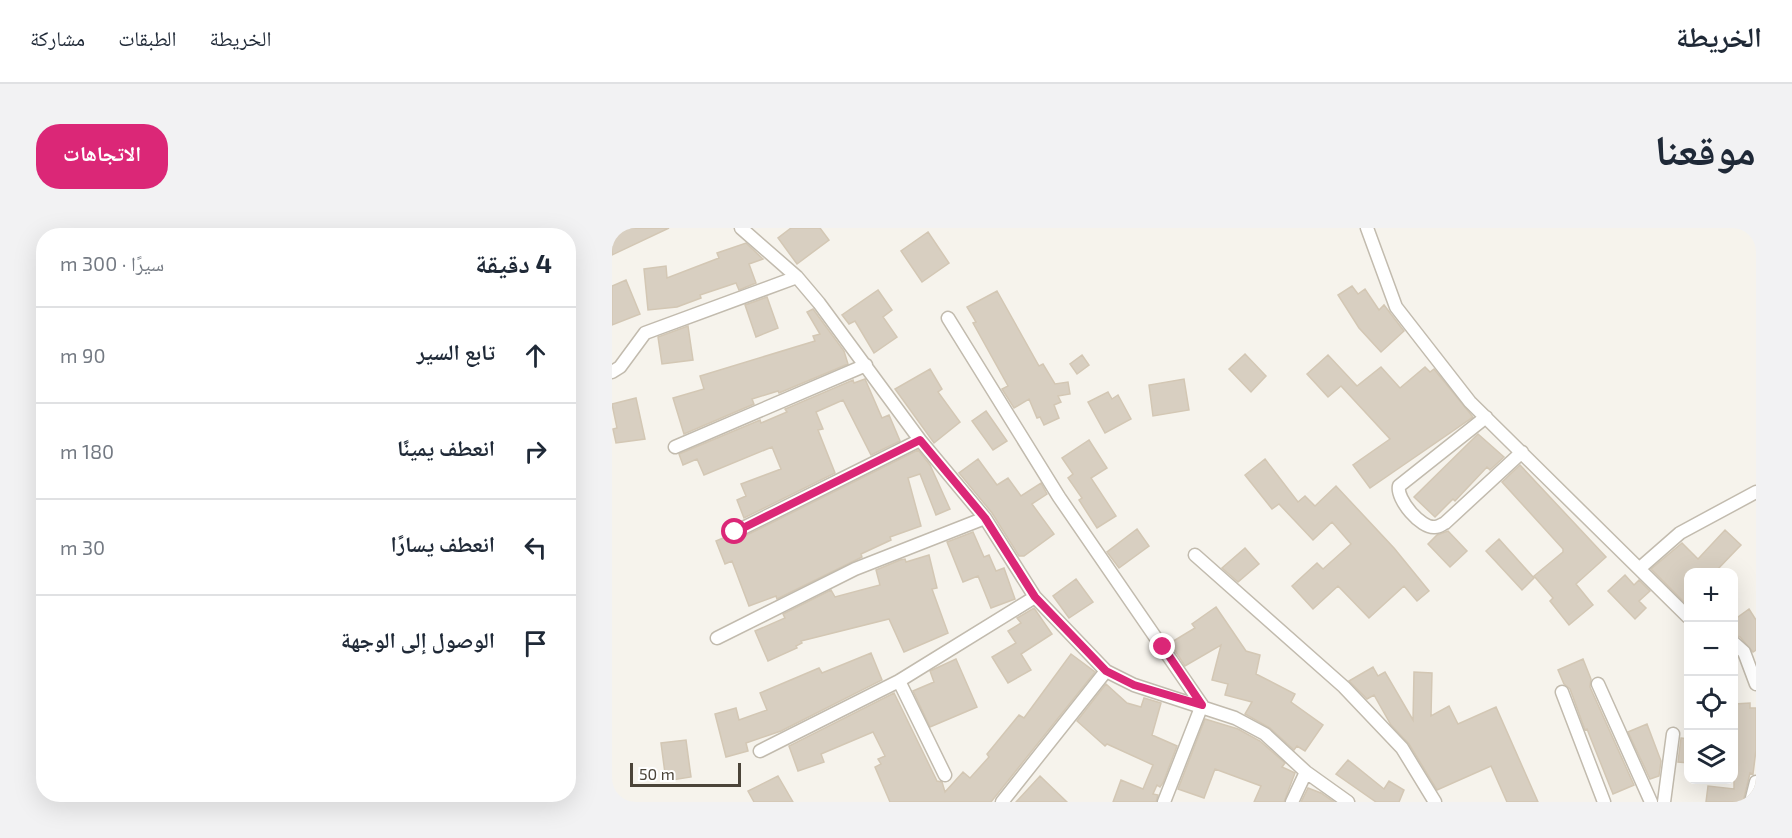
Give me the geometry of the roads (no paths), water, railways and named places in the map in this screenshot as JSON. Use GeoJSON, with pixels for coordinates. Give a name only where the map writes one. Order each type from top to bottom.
{"type":"FeatureCollection","features":[{"type":"Feature","properties":{"kind":"street"},"geometry":{"type":"LineString","coordinates":[[741,228],[797,277],[866,365],[920,440],[985,518],[1035,597],[1106,671],[1142,688],[1202,705],[1236,718],[1265,734],[1306,772],[1348,802]]}},
{"type":"Feature","properties":{"kind":"street"},"geometry":{"type":"LineString","coordinates":[[1367,228],[1396,307],[1470,402],[1684,612]]}},
{"type":"Feature","properties":{"kind":"street"},"geometry":{"type":"LineString","coordinates":[[612,372],[620,367],[645,333],[652,329],[797,277]]}},
{"type":"Feature","properties":{"kind":"street"},"geometry":{"type":"LineString","coordinates":[[948,318],[1059,497],[1202,705]]}},
{"type":"Feature","properties":{"kind":"street"},"geometry":{"type":"LineString","coordinates":[[675,447],[866,365]]}},
{"type":"Feature","properties":{"kind":"street"},"geometry":{"type":"LineString","coordinates":[[1486,417],[1399,486],[1397,494],[1400,500],[1417,518],[1427,526],[1435,527],[1444,523],[1522,452]]}},
{"type":"Feature","properties":{"kind":"street"},"geometry":{"type":"LineString","coordinates":[[735,532],[920,440]]}},
{"type":"Feature","properties":{"kind":"street"},"geometry":{"type":"LineString","coordinates":[[1640,568],[1680,533],[1756,492]]}},
{"type":"Feature","properties":{"kind":"street"},"geometry":{"type":"LineString","coordinates":[[717,639],[855,569],[985,518]]}},
{"type":"Feature","properties":{"kind":"street"},"geometry":{"type":"LineString","coordinates":[[1195,555],[1344,687],[1402,748],[1435,802]]}},
{"type":"Feature","properties":{"kind":"street"},"geometry":{"type":"LineString","coordinates":[[760,751],[898,681],[1035,597]]}},
{"type":"Feature","properties":{"kind":"street"},"geometry":{"type":"LineString","coordinates":[[1738,647],[1744,652],[1756,684]]}},
{"type":"Feature","properties":{"kind":"street"},"geometry":{"type":"LineString","coordinates":[[1002,802],[1106,671]]}},
{"type":"Feature","properties":{"kind":"street"},"geometry":{"type":"LineString","coordinates":[[898,681],[945,775]]}},
{"type":"Feature","properties":{"kind":"street"},"geometry":{"type":"LineString","coordinates":[[1598,684],[1651,802]]}},
{"type":"Feature","properties":{"kind":"street"},"geometry":{"type":"LineString","coordinates":[[1562,692],[1604,802]]}},
{"type":"Feature","properties":{"kind":"street"},"geometry":{"type":"LineString","coordinates":[[1164,802],[1202,705]]}},
{"type":"Feature","properties":{"kind":"street"},"geometry":{"type":"LineString","coordinates":[[1664,802],[1673,734]]}},
{"type":"Feature","properties":{"kind":"street"},"geometry":{"type":"LineString","coordinates":[[1292,802],[1306,772]]}},
{"type":"Feature","properties":{"kind":"street"},"geometry":{"type":"LineString","coordinates":[[1751,802],[1756,782]]}}]}
